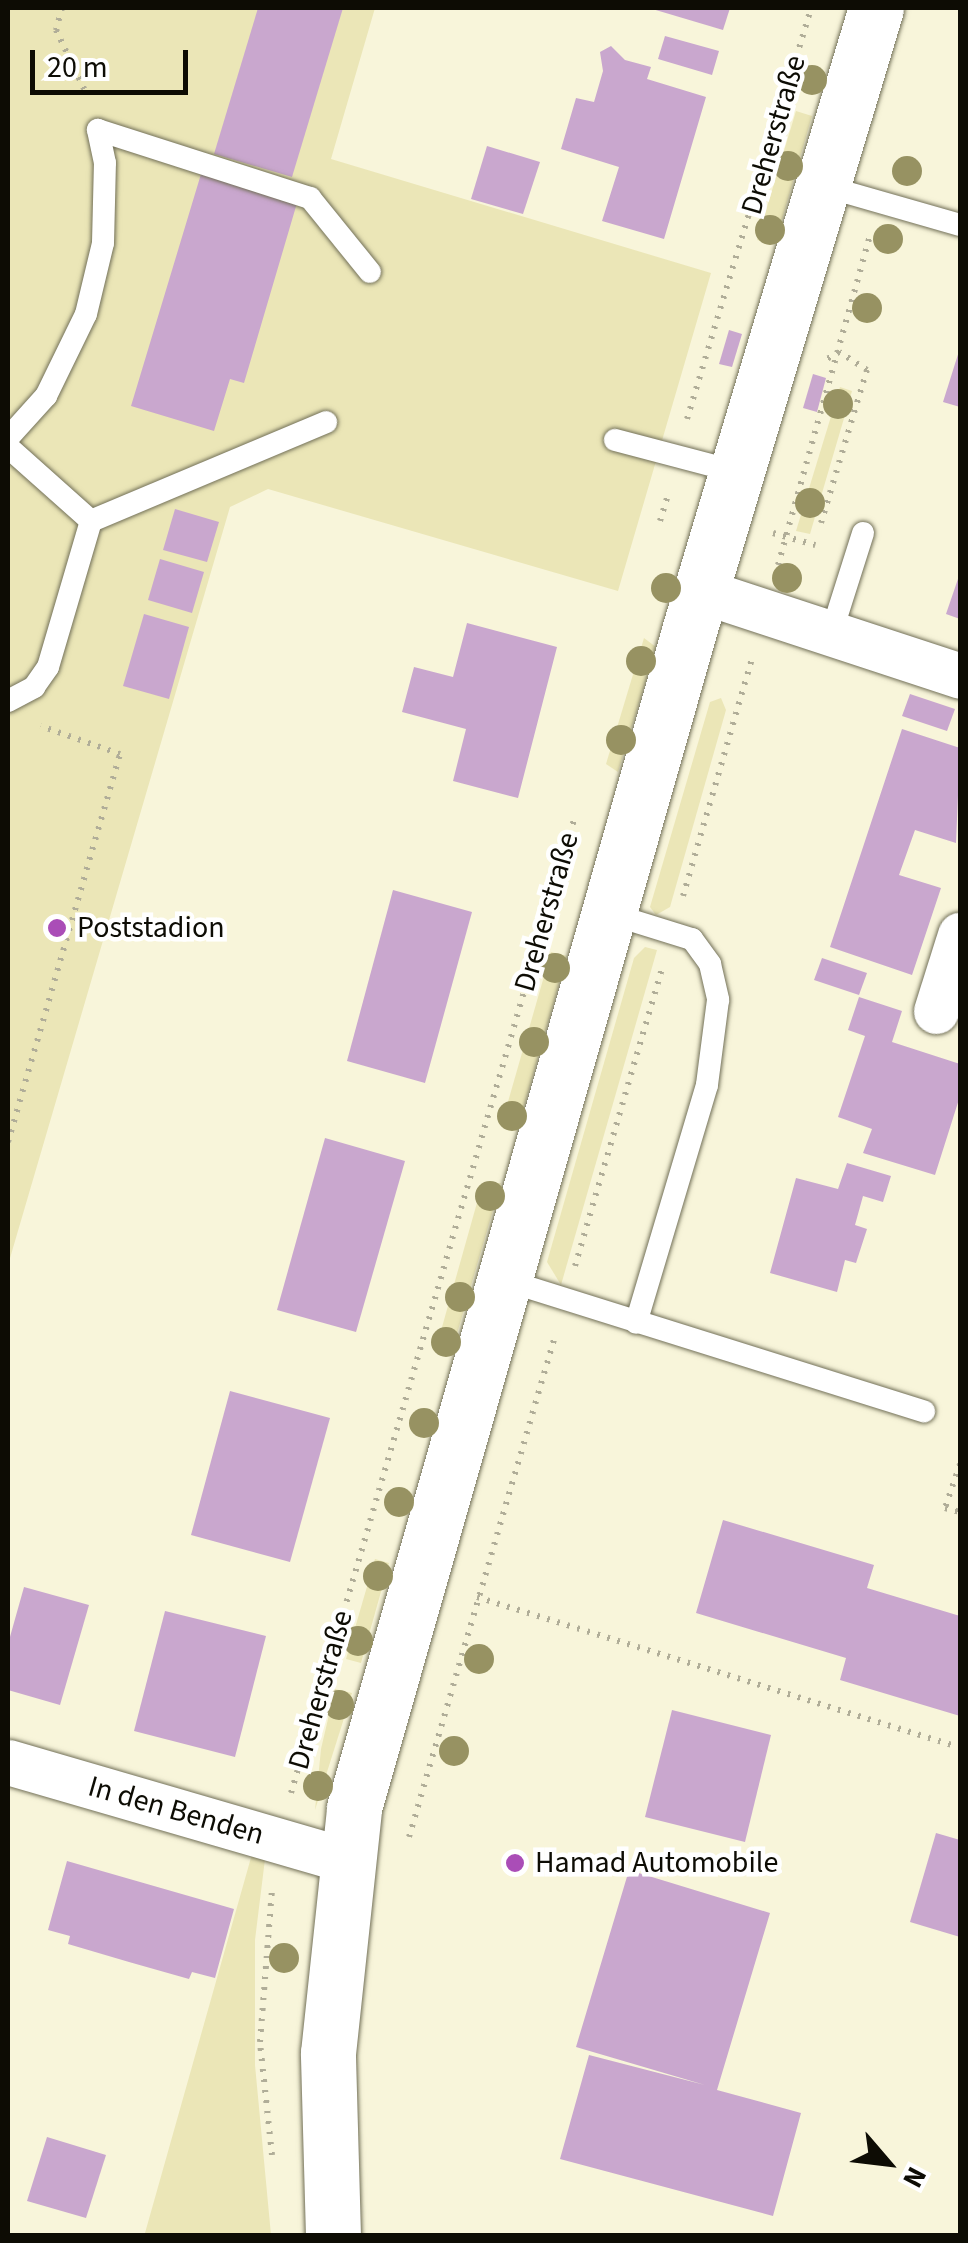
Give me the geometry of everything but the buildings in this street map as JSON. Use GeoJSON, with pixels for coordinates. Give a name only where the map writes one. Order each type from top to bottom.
{"type":"FeatureCollection","features":[{"type":"Feature","properties":{"kind":"main road","name":"Dreherstraße"},"geometry":{"type":"LineString","coordinates":[[333,2236],[328,2053],[346,1860],[368,1755],[508,1280],[736,472],[876,8]]}},
{"type":"Feature","properties":{"kind":"street"},"geometry":{"type":"LineString","coordinates":[[702,591],[767,620],[831,634],[960,676]]}},
{"type":"Feature","properties":{"kind":"street"},"geometry":{"type":"LineString","coordinates":[[936,1011],[960,935]]}},
{"type":"Feature","properties":{"kind":"street","name":"In den Benden"},"geometry":{"type":"LineString","coordinates":[[8,1762],[346,1860]]}},
{"type":"Feature","properties":{"kind":"lane"},"geometry":{"type":"LineString","coordinates":[[8,438],[46,396],[86,314],[103,244],[105,163],[98,130],[310,198],[370,272]]}},
{"type":"Feature","properties":{"kind":"lane"},"geometry":{"type":"LineString","coordinates":[[824,186],[960,225]]}},
{"type":"Feature","properties":{"kind":"lane"},"geometry":{"type":"LineString","coordinates":[[91,521],[326,422]]}},
{"type":"Feature","properties":{"kind":"lane"},"geometry":{"type":"LineString","coordinates":[[615,440],[736,472]]}},
{"type":"Feature","properties":{"kind":"lane"},"geometry":{"type":"LineString","coordinates":[[8,446],[91,521]]}},
{"type":"Feature","properties":{"kind":"lane"},"geometry":{"type":"LineString","coordinates":[[13,699],[48,666],[91,521]]}},
{"type":"Feature","properties":{"kind":"lane"},"geometry":{"type":"LineString","coordinates":[[831,634],[863,534]]}},
{"type":"Feature","properties":{"kind":"lane"},"geometry":{"type":"LineString","coordinates":[[611,914],[692,939],[710,964],[718,1000],[707,1085],[636,1323]]}},
{"type":"Feature","properties":{"kind":"lane"},"geometry":{"type":"LineString","coordinates":[[508,1280],[924,1412]]}},
{"type":"Feature","properties":{"kind":"path"},"geometry":{"type":"LineString","coordinates":[[62,8],[56,30],[98,130]]}},
{"type":"Feature","properties":{"kind":"path","name":"Dreherstraße"},"geometry":{"type":"LineString","coordinates":[[654,542],[726,280],[811,8]]}},
{"type":"Feature","properties":{"kind":"path"},"geometry":{"type":"LineString","coordinates":[[404,1857],[672,933],[767,620],[836,356],[867,370],[802,593],[767,620]]}},
{"type":"Feature","properties":{"kind":"path"},"geometry":{"type":"LineString","coordinates":[[760,530],[815,545]]}},
{"type":"Feature","properties":{"kind":"path"},"geometry":{"type":"LineString","coordinates":[[8,1142],[120,754],[42,728],[13,699]]}},
{"type":"Feature","properties":{"kind":"path","name":"Dreherstraße"},"geometry":{"type":"LineString","coordinates":[[543,928],[581,796]]}},
{"type":"Feature","properties":{"kind":"path","name":"Dreherstraße"},"geometry":{"type":"LineString","coordinates":[[288,1800],[538,947]]}},
{"type":"Feature","properties":{"kind":"path"},"geometry":{"type":"LineString","coordinates":[[960,1464],[945,1508],[960,1512]]}},
{"type":"Feature","properties":{"kind":"path"},"geometry":{"type":"LineString","coordinates":[[477,1598],[952,1745]]}},
{"type":"Feature","properties":{"kind":"path"},"geometry":{"type":"LineString","coordinates":[[274,1881],[260,2042],[274,2168]]}},
{"type":"Feature","properties":{"kind":"shaded area","name":"Poststadion"},"geometry":{"type":"Polygon","coordinates":[[[8,8],[375,8],[331,159],[711,273],[618,591],[268,489],[230,507],[8,1265],[8,8]]]}},
{"type":"Feature","properties":{"kind":"shaded area"},"geometry":{"type":"Polygon","coordinates":[[[796,111],[812,116],[775,244],[757,240],[796,111]]]}},
{"type":"Feature","properties":{"kind":"shaded area"},"geometry":{"type":"Polygon","coordinates":[[[840,387],[852,391],[810,534],[796,531],[840,387]]]}},
{"type":"Feature","properties":{"kind":"shaded area"},"geometry":{"type":"Polygon","coordinates":[[[644,638],[656,647],[618,772],[606,764],[644,638]]]}},
{"type":"Feature","properties":{"kind":"shaded area"},"geometry":{"type":"Polygon","coordinates":[[[721,698],[726,710],[670,907],[656,915],[650,907],[710,702],[721,698]]]}},
{"type":"Feature","properties":{"kind":"shaded area"},"geometry":{"type":"Polygon","coordinates":[[[645,947],[657,950],[561,1285],[547,1262],[634,958],[645,947]]]}},
{"type":"Feature","properties":{"kind":"shaded area"},"geometry":{"type":"Polygon","coordinates":[[[551,952],[567,956],[517,1131],[501,1126],[551,952]]]}},
{"type":"Feature","properties":{"kind":"shaded area"},"geometry":{"type":"Polygon","coordinates":[[[501,1183],[451,1354],[435,1352],[482,1185],[501,1183]]]}},
{"type":"Feature","properties":{"kind":"shaded area"},"geometry":{"type":"Polygon","coordinates":[[[375,1559],[389,1563],[361,1663],[346,1659],[375,1559]]]}},
{"type":"Feature","properties":{"kind":"shaded area"},"geometry":{"type":"Polygon","coordinates":[[[335,1689],[352,1693],[315,1810],[321,1749],[335,1689]]]}},
{"type":"Feature","properties":{"kind":"shaded area"},"geometry":{"type":"Polygon","coordinates":[[[252,1854],[265,1859],[255,1940],[255,2065],[271,2235],[152,2236],[145,2233],[252,1854]]]}},
{"type":"Feature","properties":{"kind":"place","name":"Poststadion"},"geometry":{"type":"Point","coordinates":[57,928]}},
{"type":"Feature","properties":{"kind":"place","name":"Hamad Automobile"},"geometry":{"type":"Point","coordinates":[515,1863]}}]}
